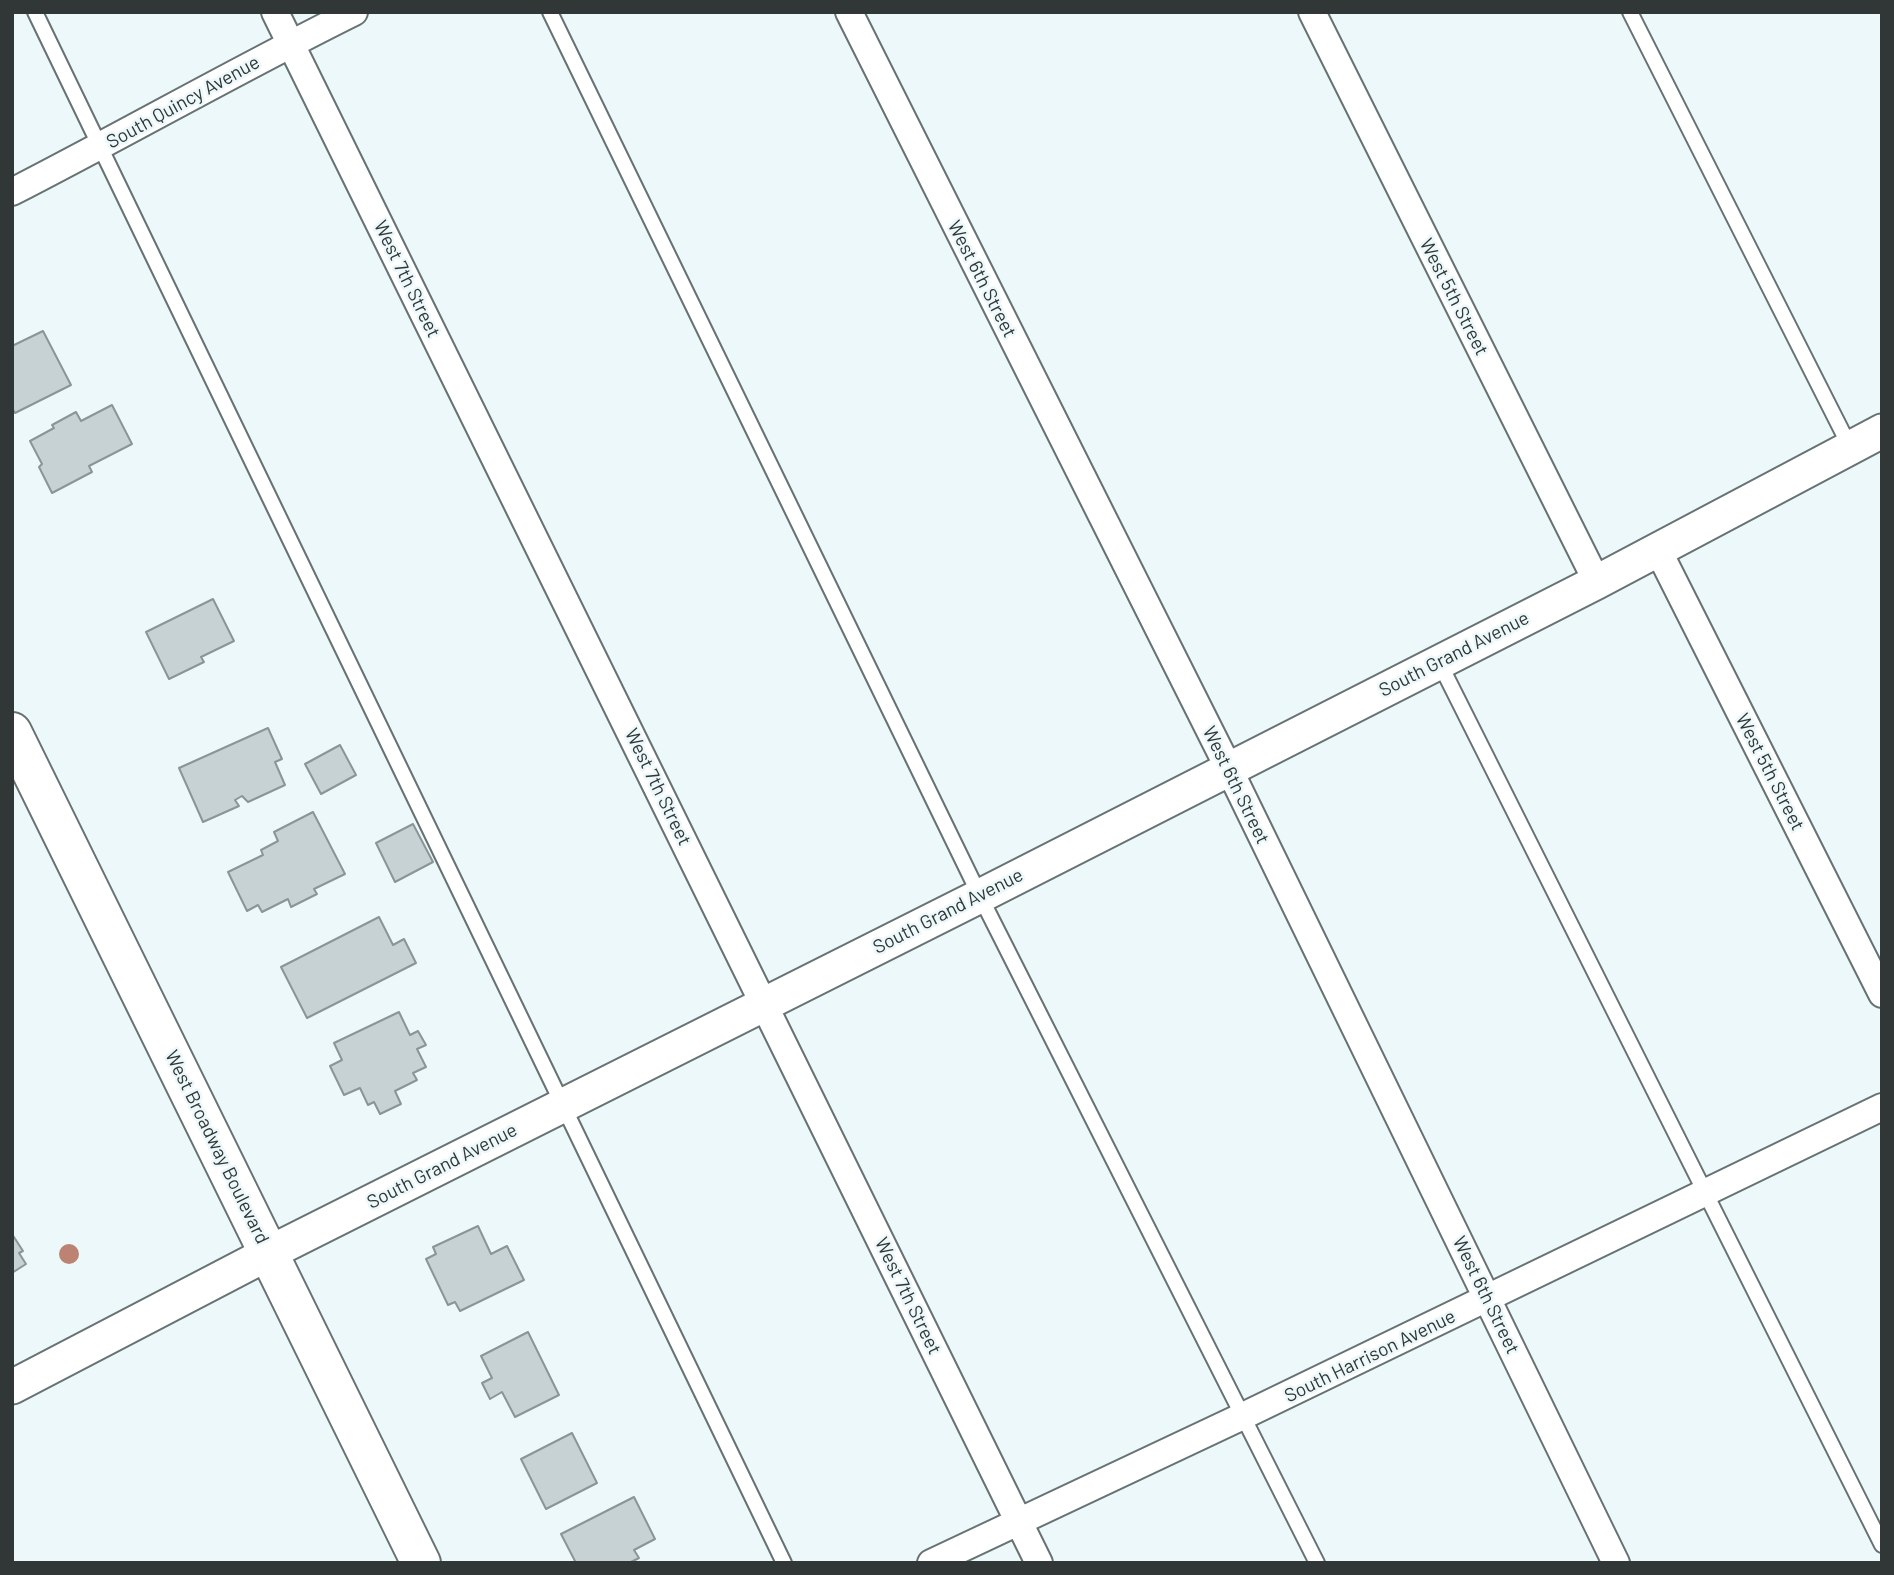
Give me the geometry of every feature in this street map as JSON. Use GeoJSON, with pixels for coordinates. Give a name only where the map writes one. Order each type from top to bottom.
{"type":"FeatureCollection","features":[{"type":"Feature","properties":{"kind":"highway","name":"West Broadway Boulevard"},"geometry":{"type":"LineString","coordinates":[[12,732],[23,782],[269,1253],[421,1563]]}},
{"type":"Feature","properties":{"kind":"street","name":"West 7th Street"},"geometry":{"type":"LineString","coordinates":[[275,12],[1039,1563]]}},
{"type":"Feature","properties":{"kind":"street","name":"South Quincy Avenue"},"geometry":{"type":"LineString","coordinates":[[12,192],[354,12]]}},
{"type":"Feature","properties":{"kind":"street","name":"West 6th Street"},"geometry":{"type":"LineString","coordinates":[[849,12],[1229,769],[1616,1563]]}},
{"type":"Feature","properties":{"kind":"street","name":"West 5th Street"},"geometry":{"type":"LineString","coordinates":[[1312,12],[1597,582]]}},
{"type":"Feature","properties":{"kind":"street","name":"South Grand Avenue"},"geometry":{"type":"LineString","coordinates":[[12,1387],[269,1253],[1597,582],[1882,431]]}},
{"type":"Feature","properties":{"kind":"street","name":"West 5th Street"},"geometry":{"type":"LineString","coordinates":[[1658,550],[1882,994]]}},
{"type":"Feature","properties":{"kind":"street","name":"South Harrison Avenue"},"geometry":{"type":"LineString","coordinates":[[931,1563],[1243,1416],[1882,1107]]}},
{"type":"Feature","properties":{"kind":"lane"},"geometry":{"type":"LineString","coordinates":[[34,12],[784,1563]]}},
{"type":"Feature","properties":{"kind":"lane"},"geometry":{"type":"LineString","coordinates":[[550,12],[979,896],[1317,1563]]}},
{"type":"Feature","properties":{"kind":"lane"},"geometry":{"type":"LineString","coordinates":[[1630,12],[1850,447]]}},
{"type":"Feature","properties":{"kind":"lane"},"geometry":{"type":"LineString","coordinates":[[1439,662],[1882,1545]]}},
{"type":"Feature","properties":{"kind":"building"},"geometry":{"type":"Polygon","coordinates":[[[43,331],[71,385],[15,413],[12,408],[12,346],[43,331]]]}},
{"type":"Feature","properties":{"kind":"building"},"geometry":{"type":"Polygon","coordinates":[[[112,405],[132,444],[89,466],[92,472],[52,493],[30,441],[76,412],[81,421],[112,405]]]}},
{"type":"Feature","properties":{"kind":"building"},"geometry":{"type":"Polygon","coordinates":[[[213,599],[234,641],[201,657],[204,662],[169,679],[146,632],[213,599]]]}},
{"type":"Feature","properties":{"kind":"building"},"geometry":{"type":"Polygon","coordinates":[[[268,728],[282,759],[275,762],[285,785],[248,802],[242,796],[235,800],[239,806],[203,822],[179,768],[268,728]]]}},
{"type":"Feature","properties":{"kind":"building"},"geometry":{"type":"Polygon","coordinates":[[[340,745],[356,775],[321,794],[305,764],[340,745]]]}},
{"type":"Feature","properties":{"kind":"building"},"geometry":{"type":"Polygon","coordinates":[[[313,812],[345,874],[314,889],[317,894],[291,907],[288,899],[262,912],[258,905],[247,911],[228,872],[263,855],[261,850],[278,841],[274,832],[313,812]]]}},
{"type":"Feature","properties":{"kind":"building"},"geometry":{"type":"Polygon","coordinates":[[[413,824],[433,862],[395,882],[376,843],[413,824]]]}},
{"type":"Feature","properties":{"kind":"building"},"geometry":{"type":"Polygon","coordinates":[[[379,917],[393,945],[404,939],[416,963],[307,1018],[281,967],[379,917]]]}},
{"type":"Feature","properties":{"kind":"building"},"geometry":{"type":"Polygon","coordinates":[[[399,1012],[410,1035],[418,1031],[426,1045],[417,1049],[426,1067],[413,1073],[417,1080],[395,1091],[401,1104],[380,1114],[374,1102],[368,1105],[360,1088],[344,1095],[330,1066],[342,1060],[334,1043],[399,1012]]]}},
{"type":"Feature","properties":{"kind":"building"},"geometry":{"type":"Polygon","coordinates":[[[478,1226],[491,1254],[507,1246],[524,1280],[460,1311],[455,1302],[448,1305],[426,1259],[436,1254],[433,1247],[478,1226]]]}},
{"type":"Feature","properties":{"kind":"building"},"geometry":{"type":"Polygon","coordinates":[[[12,1234],[23,1251],[19,1253],[26,1264],[12,1273],[12,1234]]]}},
{"type":"Feature","properties":{"kind":"building"},"geometry":{"type":"Polygon","coordinates":[[[528,1332],[559,1395],[515,1417],[502,1392],[490,1399],[482,1383],[492,1378],[481,1356],[528,1332]]]}},
{"type":"Feature","properties":{"kind":"building"},"geometry":{"type":"Polygon","coordinates":[[[572,1433],[597,1483],[546,1509],[521,1459],[572,1433]]]}},
{"type":"Feature","properties":{"kind":"building"},"geometry":{"type":"Polygon","coordinates":[[[634,1497],[655,1539],[634,1550],[639,1558],[629,1563],[576,1563],[561,1534],[634,1497]]]}}]}
